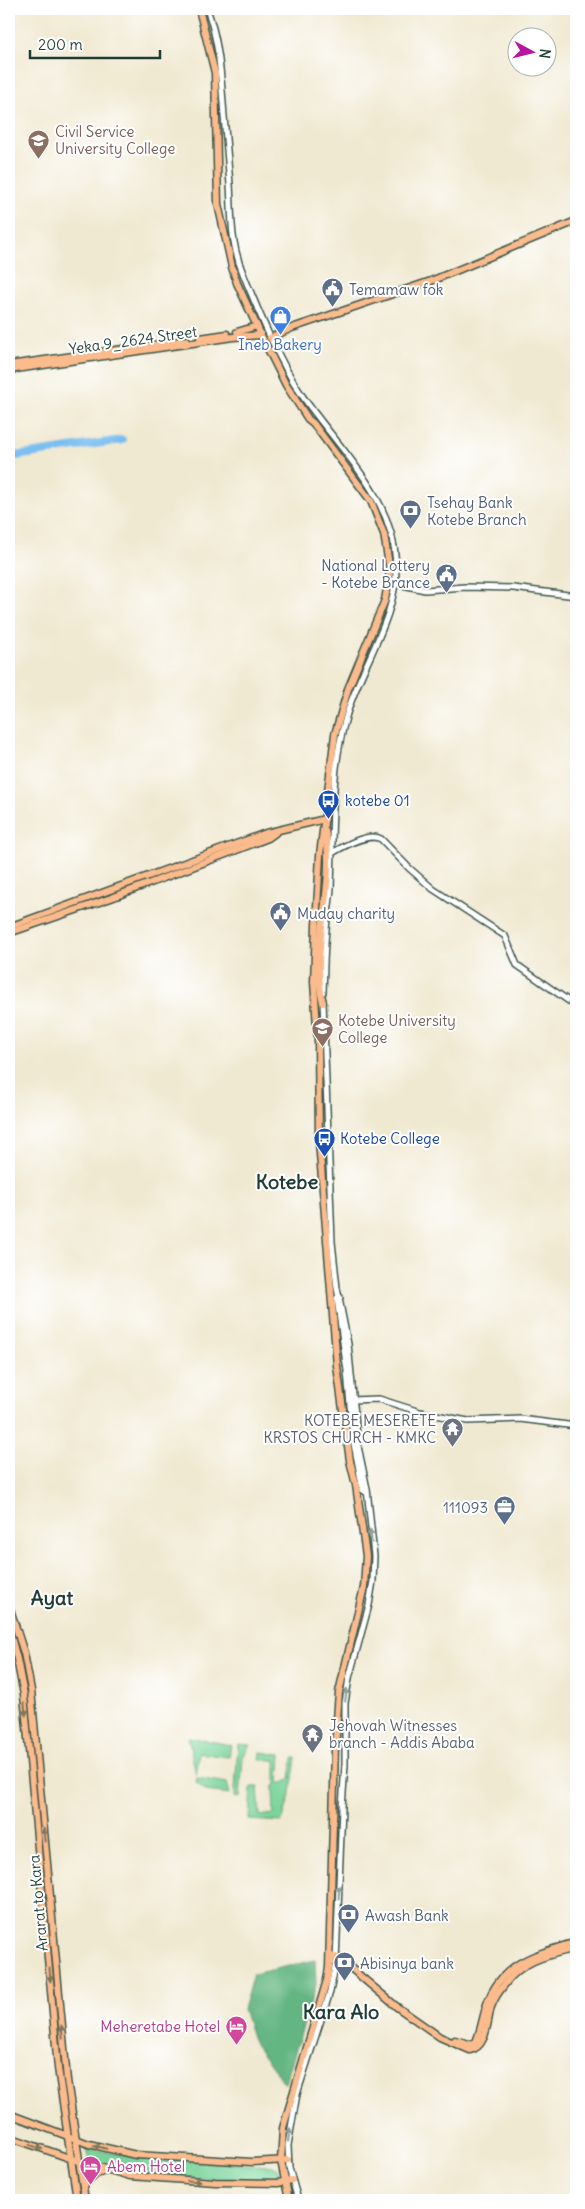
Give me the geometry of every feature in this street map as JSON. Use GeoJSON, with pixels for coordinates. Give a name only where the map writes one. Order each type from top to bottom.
{"type":"FeatureCollection","features":[{"type":"Feature","properties":{"kind":"main road"},"geometry":{"type":"LineString","coordinates":[[199,9],[215,73],[218,204],[237,283],[286,385],[304,413],[371,501],[378,514],[387,547],[392,582],[343,704],[332,753],[320,855],[314,982],[318,1042],[319,1142],[330,1289],[344,1426],[356,1485],[366,1556],[364,1587],[339,1692],[335,1749],[333,1959],[285,2118],[284,2182],[289,2200]]}},
{"type":"Feature","properties":{"kind":"main road"},"geometry":{"type":"LineString","coordinates":[[270,338],[292,328],[451,274],[576,221]]}},
{"type":"Feature","properties":{"kind":"main road","name":"Yeka 9_2624 Street"},"geometry":{"type":"LineString","coordinates":[[9,370],[247,333],[257,326]]}},
{"type":"Feature","properties":{"kind":"main road","name":"Yeka 9_2624 Street"},"geometry":{"type":"LineString","coordinates":[[9,365],[247,333],[261,335]]}},
{"type":"Feature","properties":{"kind":"main road"},"geometry":{"type":"LineString","coordinates":[[9,933],[205,859],[266,833],[324,822]]}},
{"type":"Feature","properties":{"kind":"main road"},"geometry":{"type":"LineString","coordinates":[[323,1003],[320,983],[320,960],[328,863],[324,822]]}},
{"type":"Feature","properties":{"kind":"main road"},"geometry":{"type":"LineString","coordinates":[[9,927],[94,900]]}},
{"type":"Feature","properties":{"kind":"main road"},"geometry":{"type":"LineString","coordinates":[[330,1289],[338,1297]]}},
{"type":"Feature","properties":{"kind":"main road","name":"Ararat to Kara"},"geometry":{"type":"LineString","coordinates":[[9,1606],[24,1653],[29,1676],[48,1954],[64,2120],[77,2200]]}},
{"type":"Feature","properties":{"kind":"main road","name":"Ararat to Kara"},"geometry":{"type":"LineString","coordinates":[[9,1629],[22,1680],[34,1758],[56,1952],[67,2080],[85,2200]]}},
{"type":"Feature","properties":{"kind":"main road"},"geometry":{"type":"LineString","coordinates":[[333,1959],[353,1963],[399,2003],[441,2033],[466,2044],[473,2045],[479,2035],[490,1996],[506,1974],[531,1956],[576,1942]]}},
{"type":"Feature","properties":{"kind":"main road"},"geometry":{"type":"LineString","coordinates":[[333,1959],[351,1968],[397,2007],[440,2037],[474,2050],[480,2044],[495,1998],[510,1977],[533,1960],[576,1948]]}},
{"type":"Feature","properties":{"kind":"main road"},"geometry":{"type":"LineString","coordinates":[[48,1954],[56,1952]]}},
{"type":"Feature","properties":{"kind":"main road"},"geometry":{"type":"LineString","coordinates":[[9,2114],[102,2148],[136,2155],[252,2162],[284,2161]]}},
{"type":"Feature","properties":{"kind":"main road"},"geometry":{"type":"LineString","coordinates":[[51,2130],[64,2120]]}},
{"type":"Feature","properties":{"kind":"main road"},"geometry":{"type":"LineString","coordinates":[[9,2137],[107,2170],[151,2179],[215,2182],[284,2182],[292,2180]]}},
{"type":"Feature","properties":{"kind":"main road"},"geometry":{"type":"LineString","coordinates":[[83,2190],[88,2180],[97,2173],[107,2170]]}},
{"type":"Feature","properties":{"kind":"street"},"geometry":{"type":"LineString","coordinates":[[206,9],[218,46],[222,74],[232,235],[243,275],[270,338],[302,395],[366,477],[379,499],[394,547],[388,612],[346,717],[335,772],[323,1003],[330,1210],[336,1281],[358,1446],[367,1493],[374,1556],[373,1581],[369,1605],[346,1692],[345,1764],[333,1959]]}},
{"type":"Feature","properties":{"kind":"street"},"geometry":{"type":"LineString","coordinates":[[392,582],[425,590],[513,588],[576,596]]}},
{"type":"Feature","properties":{"kind":"street"},"geometry":{"type":"LineString","coordinates":[[332,853],[343,846],[373,837],[381,839],[433,889],[505,936],[517,965],[576,1006]]}},
{"type":"Feature","properties":{"kind":"street"},"geometry":{"type":"LineString","coordinates":[[332,842],[343,846]]}},
{"type":"Feature","properties":{"kind":"street"},"geometry":{"type":"LineString","coordinates":[[352,1399],[386,1400],[420,1412],[468,1421],[520,1419],[576,1426]]}},
{"type":"Feature","properties":{"kind":"street"},"geometry":{"type":"LineString","coordinates":[[284,2161],[298,2200]]}},
{"type":"Feature","properties":{"kind":"green space"},"geometry":{"type":"Polygon","coordinates":[[[188,1737],[231,1745],[229,1757],[199,1753],[196,1775],[188,1737]]]}},
{"type":"Feature","properties":{"kind":"green space"},"geometry":{"type":"Polygon","coordinates":[[[238,1744],[250,1745],[243,1757],[240,1797],[238,1798],[235,1797],[235,1790],[238,1744]]]}},
{"type":"Feature","properties":{"kind":"green space"},"geometry":{"type":"Polygon","coordinates":[[[261,1752],[281,1755],[279,1783],[284,1783],[290,1779],[293,1758],[296,1758],[291,1792],[282,1822],[249,1820],[251,1787],[258,1787],[260,1816],[274,1814],[273,1787],[276,1785],[276,1760],[260,1760],[261,1752]]]}},
{"type":"Feature","properties":{"kind":"green space"},"geometry":{"type":"Polygon","coordinates":[[[197,1778],[227,1783],[230,1794],[206,1791],[196,1782],[197,1778]]]}},
{"type":"Feature","properties":{"kind":"green space"},"geometry":{"type":"Polygon","coordinates":[[[315,1960],[316,1985],[285,2084],[254,2043],[243,2009],[253,1974],[315,1960]]]}},
{"type":"Feature","properties":{"kind":"green space"},"geometry":{"type":"Polygon","coordinates":[[[86,2148],[133,2157],[272,2166],[278,2169],[279,2174],[276,2180],[271,2181],[152,2176],[129,2173],[89,2162],[86,2148]]]}},
{"type":"Feature","properties":{"kind":"waterway"},"geometry":{"type":"LineString","coordinates":[[9,457],[122,440]]}},
{"type":"Feature","properties":{"kind":"place","name":"Civil Service University College"},"geometry":{"type":"Point","coordinates":[39,159]}},
{"type":"Feature","properties":{"kind":"place","name":"Temamaw fok"},"geometry":{"type":"Point","coordinates":[333,308]}},
{"type":"Feature","properties":{"kind":"place","name":"Ineb Bakery"},"geometry":{"type":"Point","coordinates":[280,335]}},
{"type":"Feature","properties":{"kind":"place","name":"Tsehay Bank Kotebe Branch"},"geometry":{"type":"Point","coordinates":[411,530]}},
{"type":"Feature","properties":{"kind":"place","name":"National Lottery - Kotebe Brance"},"geometry":{"type":"Point","coordinates":[446,593]}},
{"type":"Feature","properties":{"kind":"place","name":"kotebe 01"},"geometry":{"type":"Point","coordinates":[329,819]}},
{"type":"Feature","properties":{"kind":"place","name":"Muday charity"},"geometry":{"type":"Point","coordinates":[281,932]}},
{"type":"Feature","properties":{"kind":"place","name":"Kotebe University College"},"geometry":{"type":"Point","coordinates":[322,1048]}},
{"type":"Feature","properties":{"kind":"place","name":"Kotebe College"},"geometry":{"type":"Point","coordinates":[324,1157]}},
{"type":"Feature","properties":{"kind":"place","name":"KOTEBE MESERETE KRSTOS CHURCH - KMKC"},"geometry":{"type":"Point","coordinates":[452,1448]}},
{"type":"Feature","properties":{"kind":"place","name":"111093"},"geometry":{"type":"Point","coordinates":[504,1526]}},
{"type":"Feature","properties":{"kind":"place","name":"Jehovah Witnesses branch - Addis Ababa"},"geometry":{"type":"Point","coordinates":[313,1753]}},
{"type":"Feature","properties":{"kind":"place","name":"Awash Bank"},"geometry":{"type":"Point","coordinates":[349,1934]}},
{"type":"Feature","properties":{"kind":"place","name":"Abisinya bank"},"geometry":{"type":"Point","coordinates":[344,1982]}},
{"type":"Feature","properties":{"kind":"place","name":"Meheretabe Hotel"},"geometry":{"type":"Point","coordinates":[236,2045]}},
{"type":"Feature","properties":{"kind":"place","name":"Abem Hotel"},"geometry":{"type":"Point","coordinates":[91,2185]}},
{"type":"Feature","properties":{"kind":"district","name":"Kotebe"},"geometry":{"type":"Point","coordinates":[287,1181]}},
{"type":"Feature","properties":{"kind":"district","name":"Ayat"},"geometry":{"type":"Point","coordinates":[52,1597]}},
{"type":"Feature","properties":{"kind":"district","name":"Kara Alo"},"geometry":{"type":"Point","coordinates":[341,2011]}}]}
